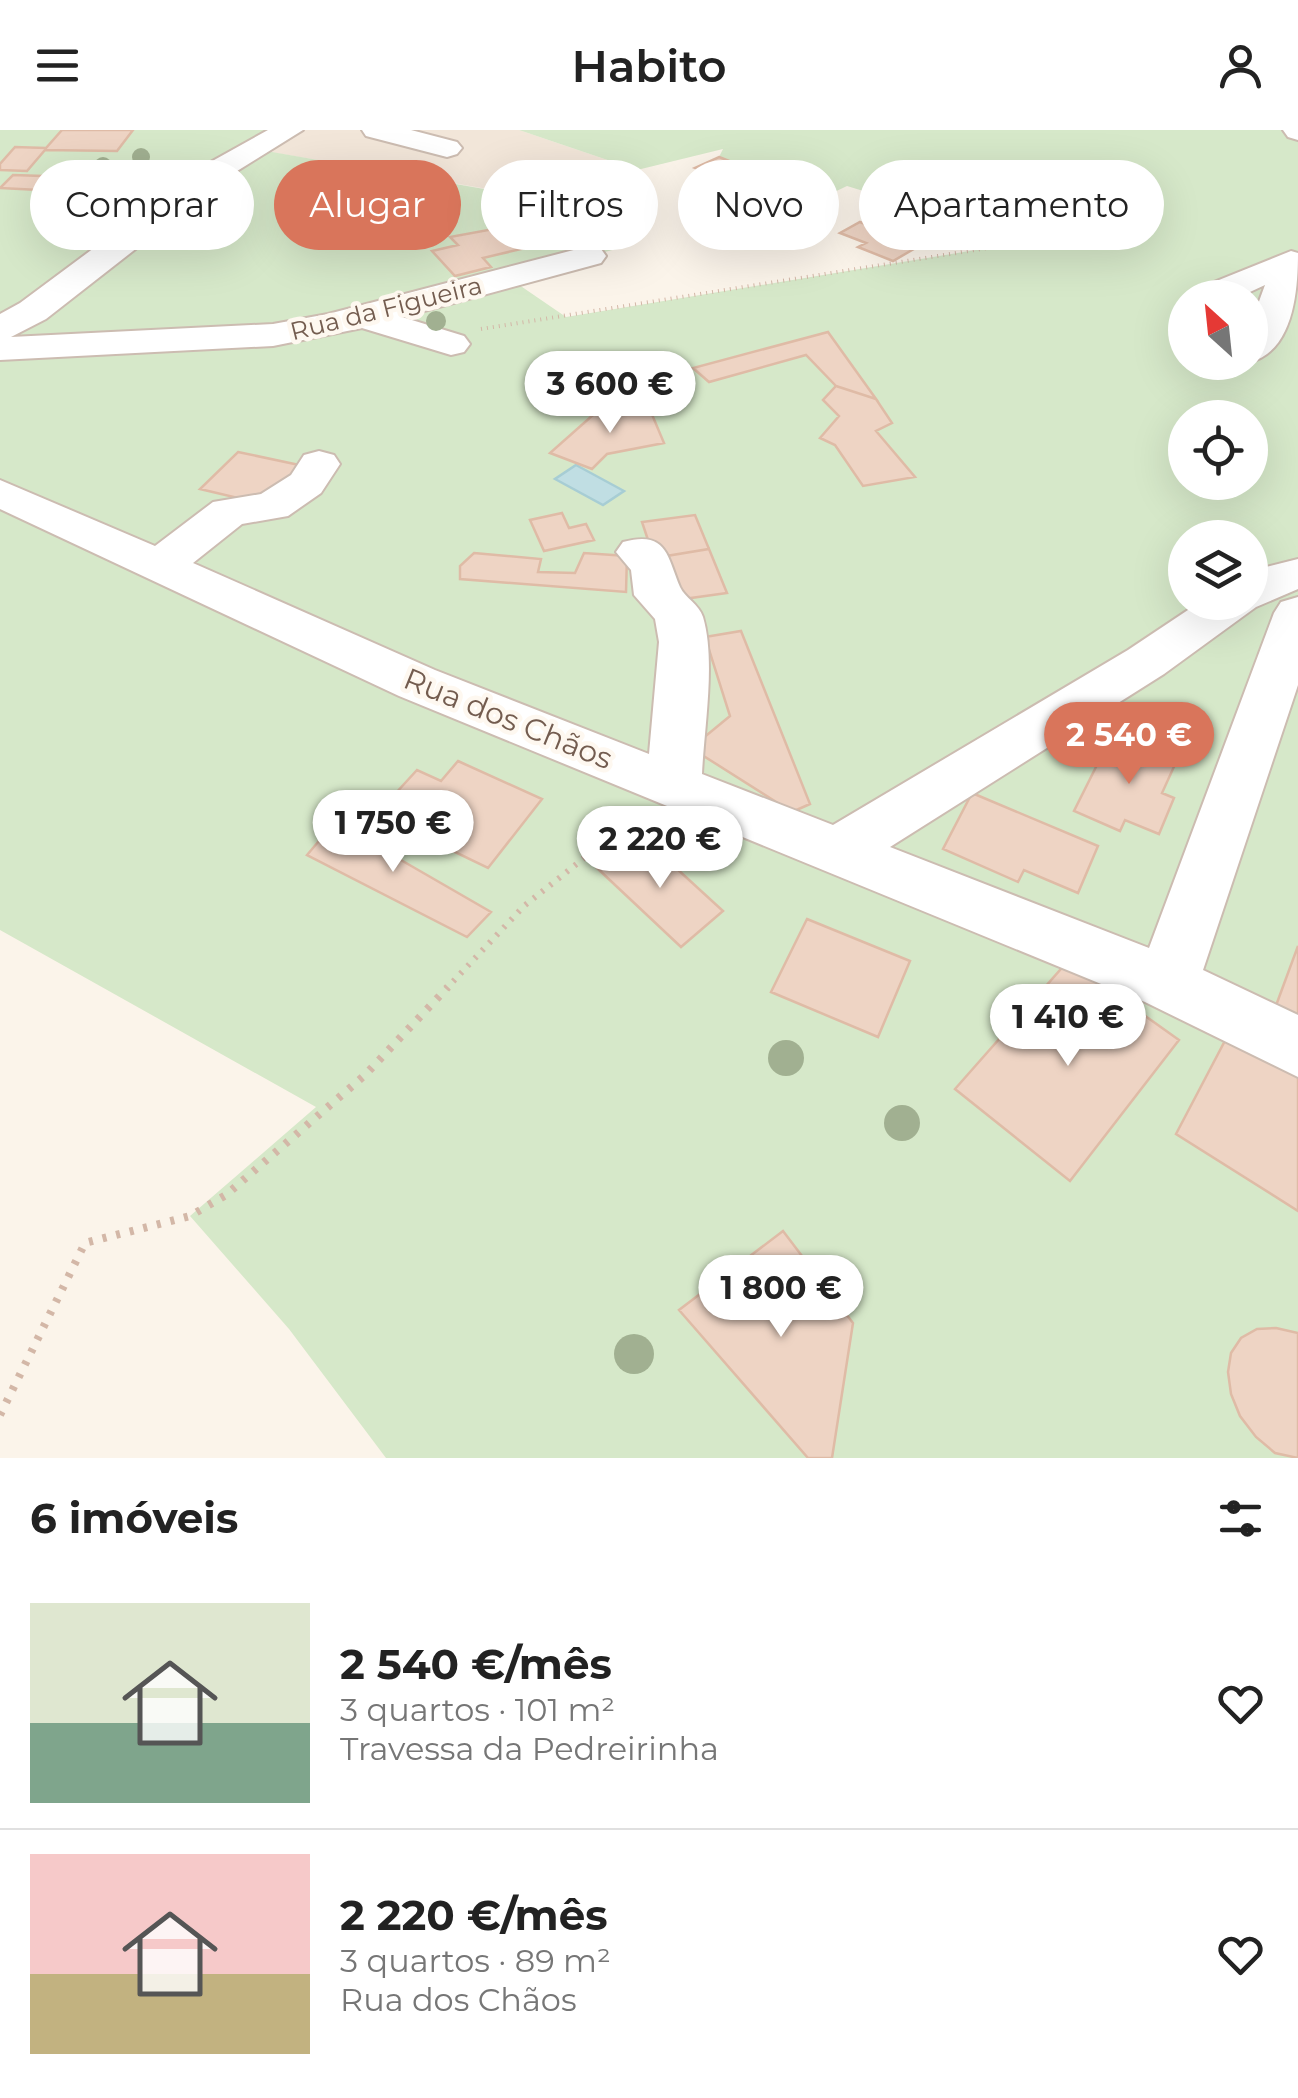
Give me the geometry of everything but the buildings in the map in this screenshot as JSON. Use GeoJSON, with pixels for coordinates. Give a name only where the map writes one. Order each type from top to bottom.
{"type":"FeatureCollection","features":[{"type":"Feature","properties":{"kind":"street"},"geometry":{"type":"LineString","coordinates":[[0,329],[33,311],[218,170],[289,130]]}},
{"type":"Feature","properties":{"kind":"street"},"geometry":{"type":"LineString","coordinates":[[376,130],[447,148]]}},
{"type":"Feature","properties":{"kind":"street","name":"Rua da Figueira"},"geometry":{"type":"LineString","coordinates":[[0,348],[273,335],[363,316],[589,256]]}},
{"type":"Feature","properties":{"kind":"street"},"geometry":{"type":"LineString","coordinates":[[1248,280],[1291,261],[1272,339]]}},
{"type":"Feature","properties":{"kind":"street"},"geometry":{"type":"LineString","coordinates":[[363,316],[438,341]]}},
{"type":"Feature","properties":{"kind":"street"},"geometry":{"type":"LineString","coordinates":[[159,566],[229,512],[274,506],[306,484],[320,464]]}},
{"type":"Feature","properties":{"kind":"street","name":"Rua dos Chãos"},"geometry":{"type":"LineString","coordinates":[[0,493],[417,683],[1167,983],[1298,1047]]}},
{"type":"Feature","properties":{"kind":"street"},"geometry":{"type":"LineString","coordinates":[[640,552],[653,566],[658,594],[678,614],[683,642],[674,786]]}},
{"type":"Feature","properties":{"kind":"street"},"geometry":{"type":"LineString","coordinates":[[1268,582],[1298,574]]}},
{"type":"Feature","properties":{"kind":"street"},"geometry":{"type":"LineString","coordinates":[[1167,983],[1298,613]]}},
{"type":"Feature","properties":{"kind":"street"},"geometry":{"type":"LineString","coordinates":[[837,851],[1208,620]]}},
{"type":"Feature","properties":{"kind":"path"},"geometry":{"type":"LineString","coordinates":[[438,341],[982,250]]}},
{"type":"Feature","properties":{"kind":"path"},"geometry":{"type":"LineString","coordinates":[[0,1416],[85,1244],[190,1216],[226,1195],[366,1075],[524,906],[674,786]]}},
{"type":"Feature","properties":{"kind":"shaded area"},"geometry":{"type":"Polygon","coordinates":[[[289,130],[519,130],[608,160],[481,160],[481,188],[461,184],[461,160],[317,160],[253,149],[289,130]]]}},
{"type":"Feature","properties":{"kind":"green space"},"geometry":{"type":"Polygon","coordinates":[[[0,130],[289,130],[255,149],[318,160],[274,160],[274,250],[461,250],[461,185],[481,188],[481,250],[612,250],[509,278],[566,317],[976,250],[1164,250],[1164,160],[859,160],[859,190],[847,186],[839,190],[839,160],[726,160],[719,157],[723,149],[658,165],[658,160],[608,160],[519,130],[1298,130],[1298,1458],[386,1458],[289,1329],[190,1216],[316,1107],[0,930],[0,130]]]}},
{"type":"Feature","properties":{"kind":"water"},"geometry":{"type":"Polygon","coordinates":[[[576,465],[624,491],[603,505],[555,479],[576,465]]]}}]}
